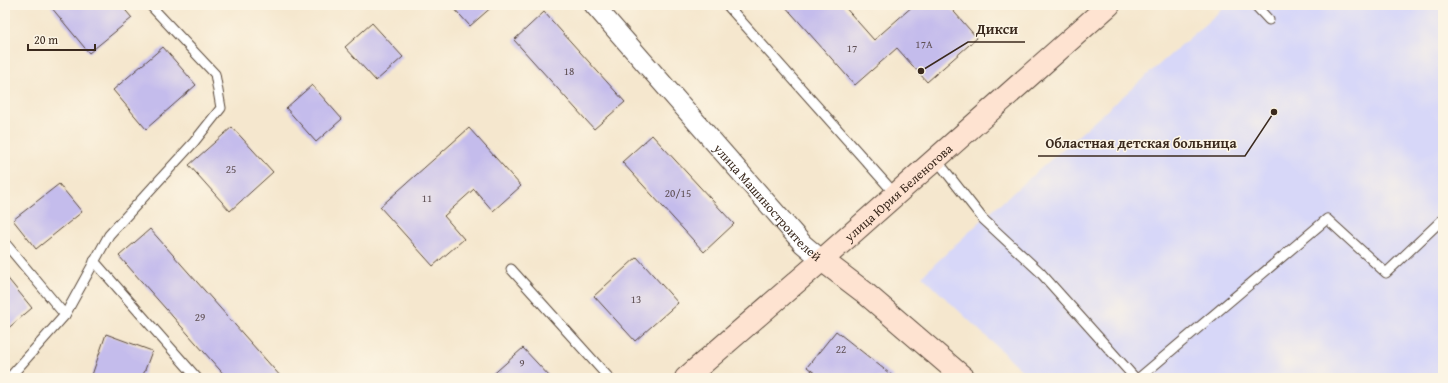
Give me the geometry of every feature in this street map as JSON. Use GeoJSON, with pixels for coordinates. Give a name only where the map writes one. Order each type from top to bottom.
{"type":"FeatureCollection","features":[{"type":"Feature","properties":{"kind":"main road","name":"улица Юрия Беленогова"},"geometry":{"type":"LineString","coordinates":[[686,378],[896,195],[1109,5]]}},
{"type":"Feature","properties":{"kind":"main road","name":"улица Машиностроителей"},"geometry":{"type":"LineString","coordinates":[[822,260],[864,292],[964,378]]}},
{"type":"Feature","properties":{"kind":"street","name":"улица Машиностроителей"},"geometry":{"type":"LineString","coordinates":[[594,5],[803,244],[822,260]]}},
{"type":"Feature","properties":{"kind":"lane"},"geometry":{"type":"LineString","coordinates":[[9,378],[65,315],[109,235],[194,142],[221,108],[215,74],[150,5]]}},
{"type":"Feature","properties":{"kind":"lane"},"geometry":{"type":"LineString","coordinates":[[728,5],[896,195]]}},
{"type":"Feature","properties":{"kind":"lane"},"geometry":{"type":"LineString","coordinates":[[1254,5],[1269,20]]}},
{"type":"Feature","properties":{"kind":"lane"},"geometry":{"type":"LineString","coordinates":[[936,159],[983,219],[1040,272],[1135,378]]}},
{"type":"Feature","properties":{"kind":"lane"},"geometry":{"type":"LineString","coordinates":[[1139,378],[1327,219],[1386,273],[1443,219]]}},
{"type":"Feature","properties":{"kind":"lane"},"geometry":{"type":"LineString","coordinates":[[5,243],[65,315]]}},
{"type":"Feature","properties":{"kind":"lane"},"geometry":{"type":"LineString","coordinates":[[94,261],[197,378]]}},
{"type":"Feature","properties":{"kind":"lane"},"geometry":{"type":"LineString","coordinates":[[511,269],[608,378]]}},
{"type":"Feature","properties":{"kind":"shaded area"},"geometry":{"type":"Polygon","coordinates":[[[1227,5],[1443,5],[1443,378],[1030,378],[922,276],[983,219],[1227,5]]]}},
{"type":"Feature","properties":{"kind":"building"},"geometry":{"type":"Polygon","coordinates":[[[53,5],[121,5],[132,18],[89,53],[51,7],[53,5]]]}},
{"type":"Feature","properties":{"kind":"building"},"geometry":{"type":"Polygon","coordinates":[[[451,5],[494,5],[470,26],[451,5]]]}},
{"type":"Feature","properties":{"kind":"building"},"geometry":{"type":"Polygon","coordinates":[[[784,5],[843,5],[874,40],[914,5],[948,5],[977,38],[927,82],[897,48],[855,85],[784,5]]]}},
{"type":"Feature","properties":{"kind":"building"},"geometry":{"type":"Polygon","coordinates":[[[544,12],[625,102],[594,129],[514,40],[544,12]]]}},
{"type":"Feature","properties":{"kind":"building"},"geometry":{"type":"Polygon","coordinates":[[[372,23],[403,57],[376,81],[345,47],[372,23]]]}},
{"type":"Feature","properties":{"kind":"building"},"geometry":{"type":"Polygon","coordinates":[[[163,47],[196,85],[146,129],[113,90],[163,47]]]}},
{"type":"Feature","properties":{"kind":"building"},"geometry":{"type":"Polygon","coordinates":[[[312,85],[342,119],[316,142],[286,108],[312,85]]]}},
{"type":"Feature","properties":{"kind":"building"},"geometry":{"type":"Polygon","coordinates":[[[232,127],[273,172],[230,211],[189,165],[232,127]]]}},
{"type":"Feature","properties":{"kind":"building"},"geometry":{"type":"Polygon","coordinates":[[[469,128],[521,186],[493,211],[474,189],[444,216],[464,239],[433,266],[380,207],[469,128]]]}},
{"type":"Feature","properties":{"kind":"building"},"geometry":{"type":"Polygon","coordinates":[[[652,135],[734,224],[704,252],[622,162],[652,135]]]}},
{"type":"Feature","properties":{"kind":"building"},"geometry":{"type":"Polygon","coordinates":[[[59,184],[82,212],[36,249],[13,220],[59,184]]]}},
{"type":"Feature","properties":{"kind":"building"},"geometry":{"type":"Polygon","coordinates":[[[150,229],[282,378],[227,378],[119,256],[150,229]]]}},
{"type":"Feature","properties":{"kind":"building"},"geometry":{"type":"Polygon","coordinates":[[[637,257],[678,303],[635,341],[594,296],[637,257]]]}},
{"type":"Feature","properties":{"kind":"building"},"geometry":{"type":"Polygon","coordinates":[[[5,275],[32,308],[5,331],[5,275]]]}},
{"type":"Feature","properties":{"kind":"building"},"geometry":{"type":"Polygon","coordinates":[[[836,331],[894,377],[821,378],[807,367],[836,331]]]}},
{"type":"Feature","properties":{"kind":"building"},"geometry":{"type":"Polygon","coordinates":[[[106,334],[152,351],[142,378],[91,378],[106,334]]]}},
{"type":"Feature","properties":{"kind":"building"},"geometry":{"type":"Polygon","coordinates":[[[523,348],[551,378],[489,378],[523,348]]]}},
{"type":"Feature","properties":{"kind":"place","name":"Дикси"},"geometry":{"type":"Point","coordinates":[921,71]}},
{"type":"Feature","properties":{"kind":"place","name":"Областная детская больница"},"geometry":{"type":"Point","coordinates":[1274,112]}}]}
